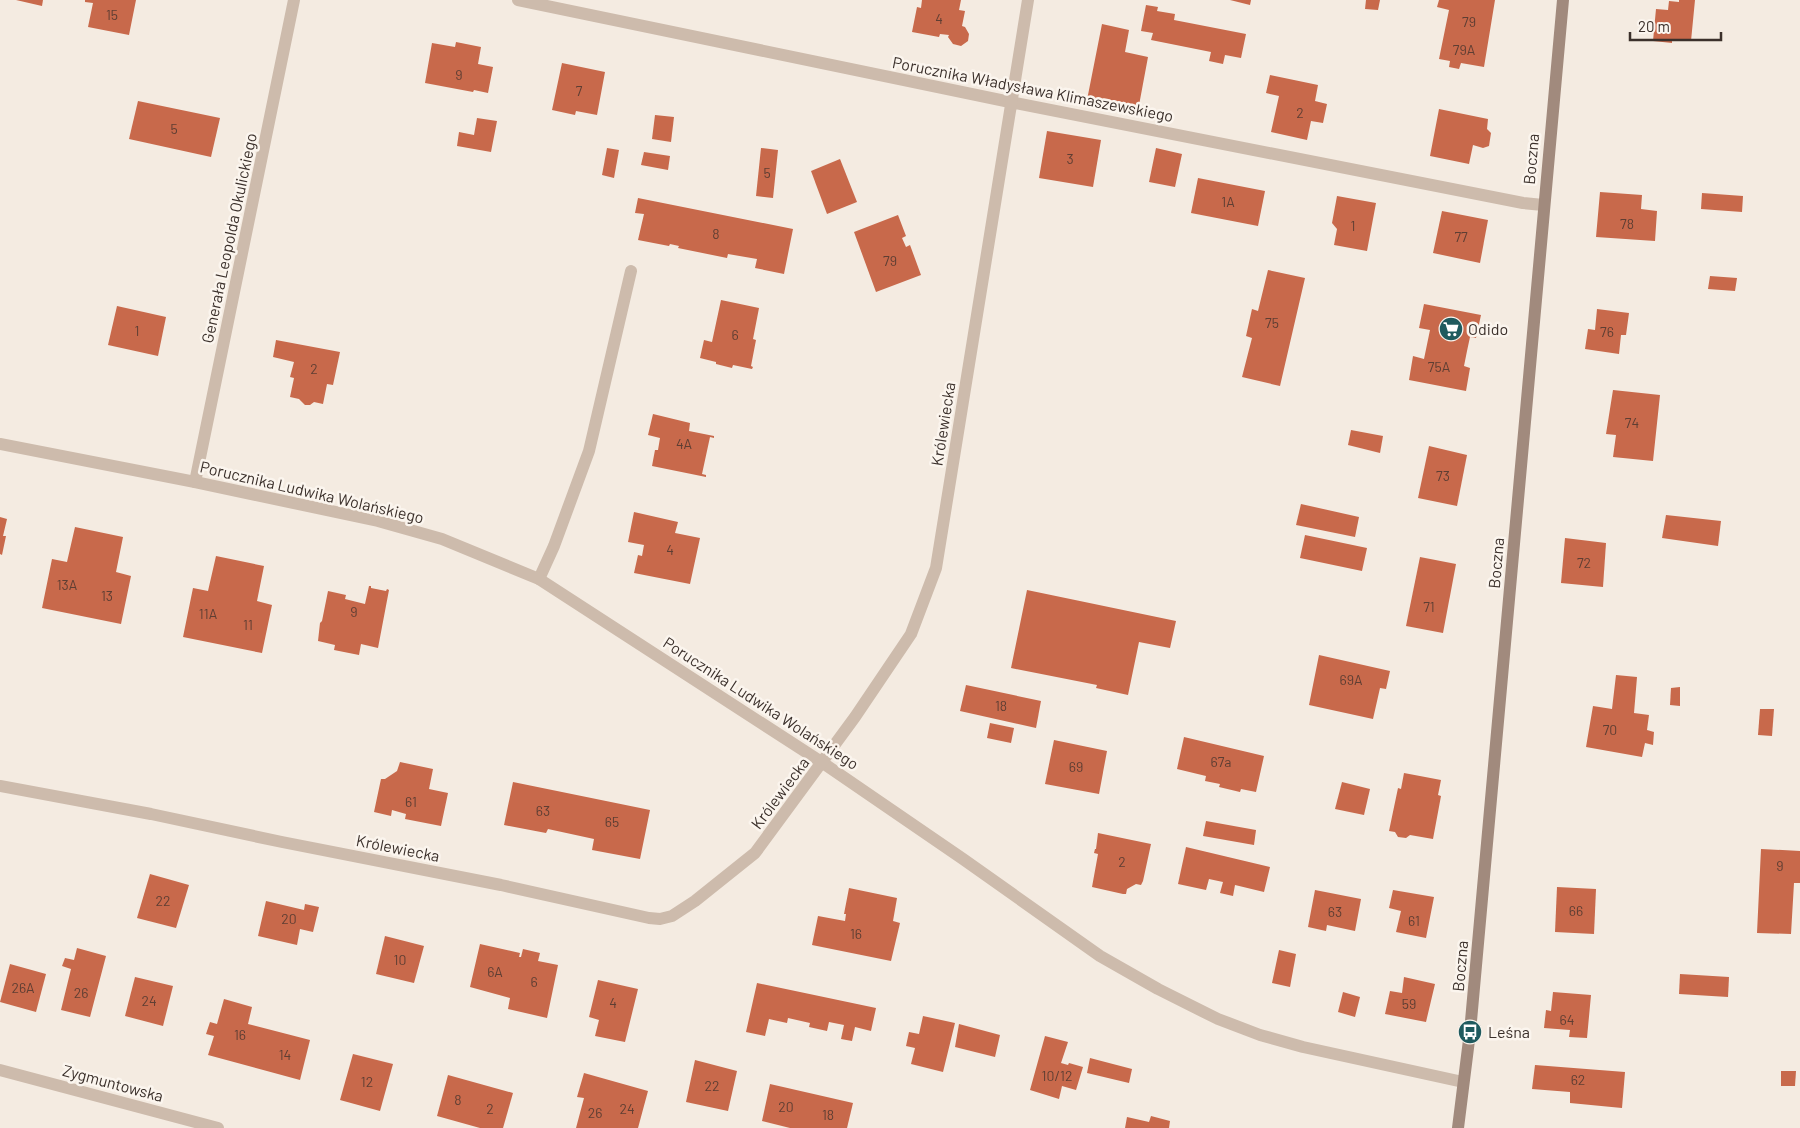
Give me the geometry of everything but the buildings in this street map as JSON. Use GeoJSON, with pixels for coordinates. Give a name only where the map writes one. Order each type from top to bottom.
{"type":"FeatureCollection","features":[{"type":"Feature","properties":{"kind":"street","name":"Generała Leopolda Okulickiego"},"geometry":{"type":"LineString","coordinates":[[195,482],[294,0]]}},
{"type":"Feature","properties":{"kind":"street","name":"Porucznika Władysława Klimaszewskiego"},"geometry":{"type":"LineString","coordinates":[[518,0],[1010,102],[1523,203],[1543,205]]}},
{"type":"Feature","properties":{"kind":"street","name":"Królewiecka"},"geometry":{"type":"LineString","coordinates":[[0,786],[152,814],[282,842],[501,885],[649,918],[660,919],[672,916],[695,901],[755,853],[823,763],[911,634],[936,568],[1028,0]]}},
{"type":"Feature","properties":{"kind":"street","name":"Boczna"},"geometry":{"type":"LineString","coordinates":[[1458,1128],[1471,1023],[1543,205],[1563,0]]}},
{"type":"Feature","properties":{"kind":"street"},"geometry":{"type":"LineString","coordinates":[[539,579],[554,546],[589,451],[631,271]]}},
{"type":"Feature","properties":{"kind":"street","name":"Porucznika Ludwika Wolańskiego"},"geometry":{"type":"LineString","coordinates":[[0,444],[195,482],[378,521],[442,540],[539,579],[823,763],[1100,956],[1218,1019],[1260,1035],[1294,1045],[1463,1082]]}},
{"type":"Feature","properties":{"kind":"street","name":"Zygmuntowska"},"geometry":{"type":"LineString","coordinates":[[0,1070],[218,1128]]}},
{"type":"Feature","properties":{"kind":"place","name":"Odido"},"geometry":{"type":"Point","coordinates":[1451,329]}},
{"type":"Feature","properties":{"kind":"place","name":"Leśna"},"geometry":{"type":"Point","coordinates":[1470,1032]}}]}
